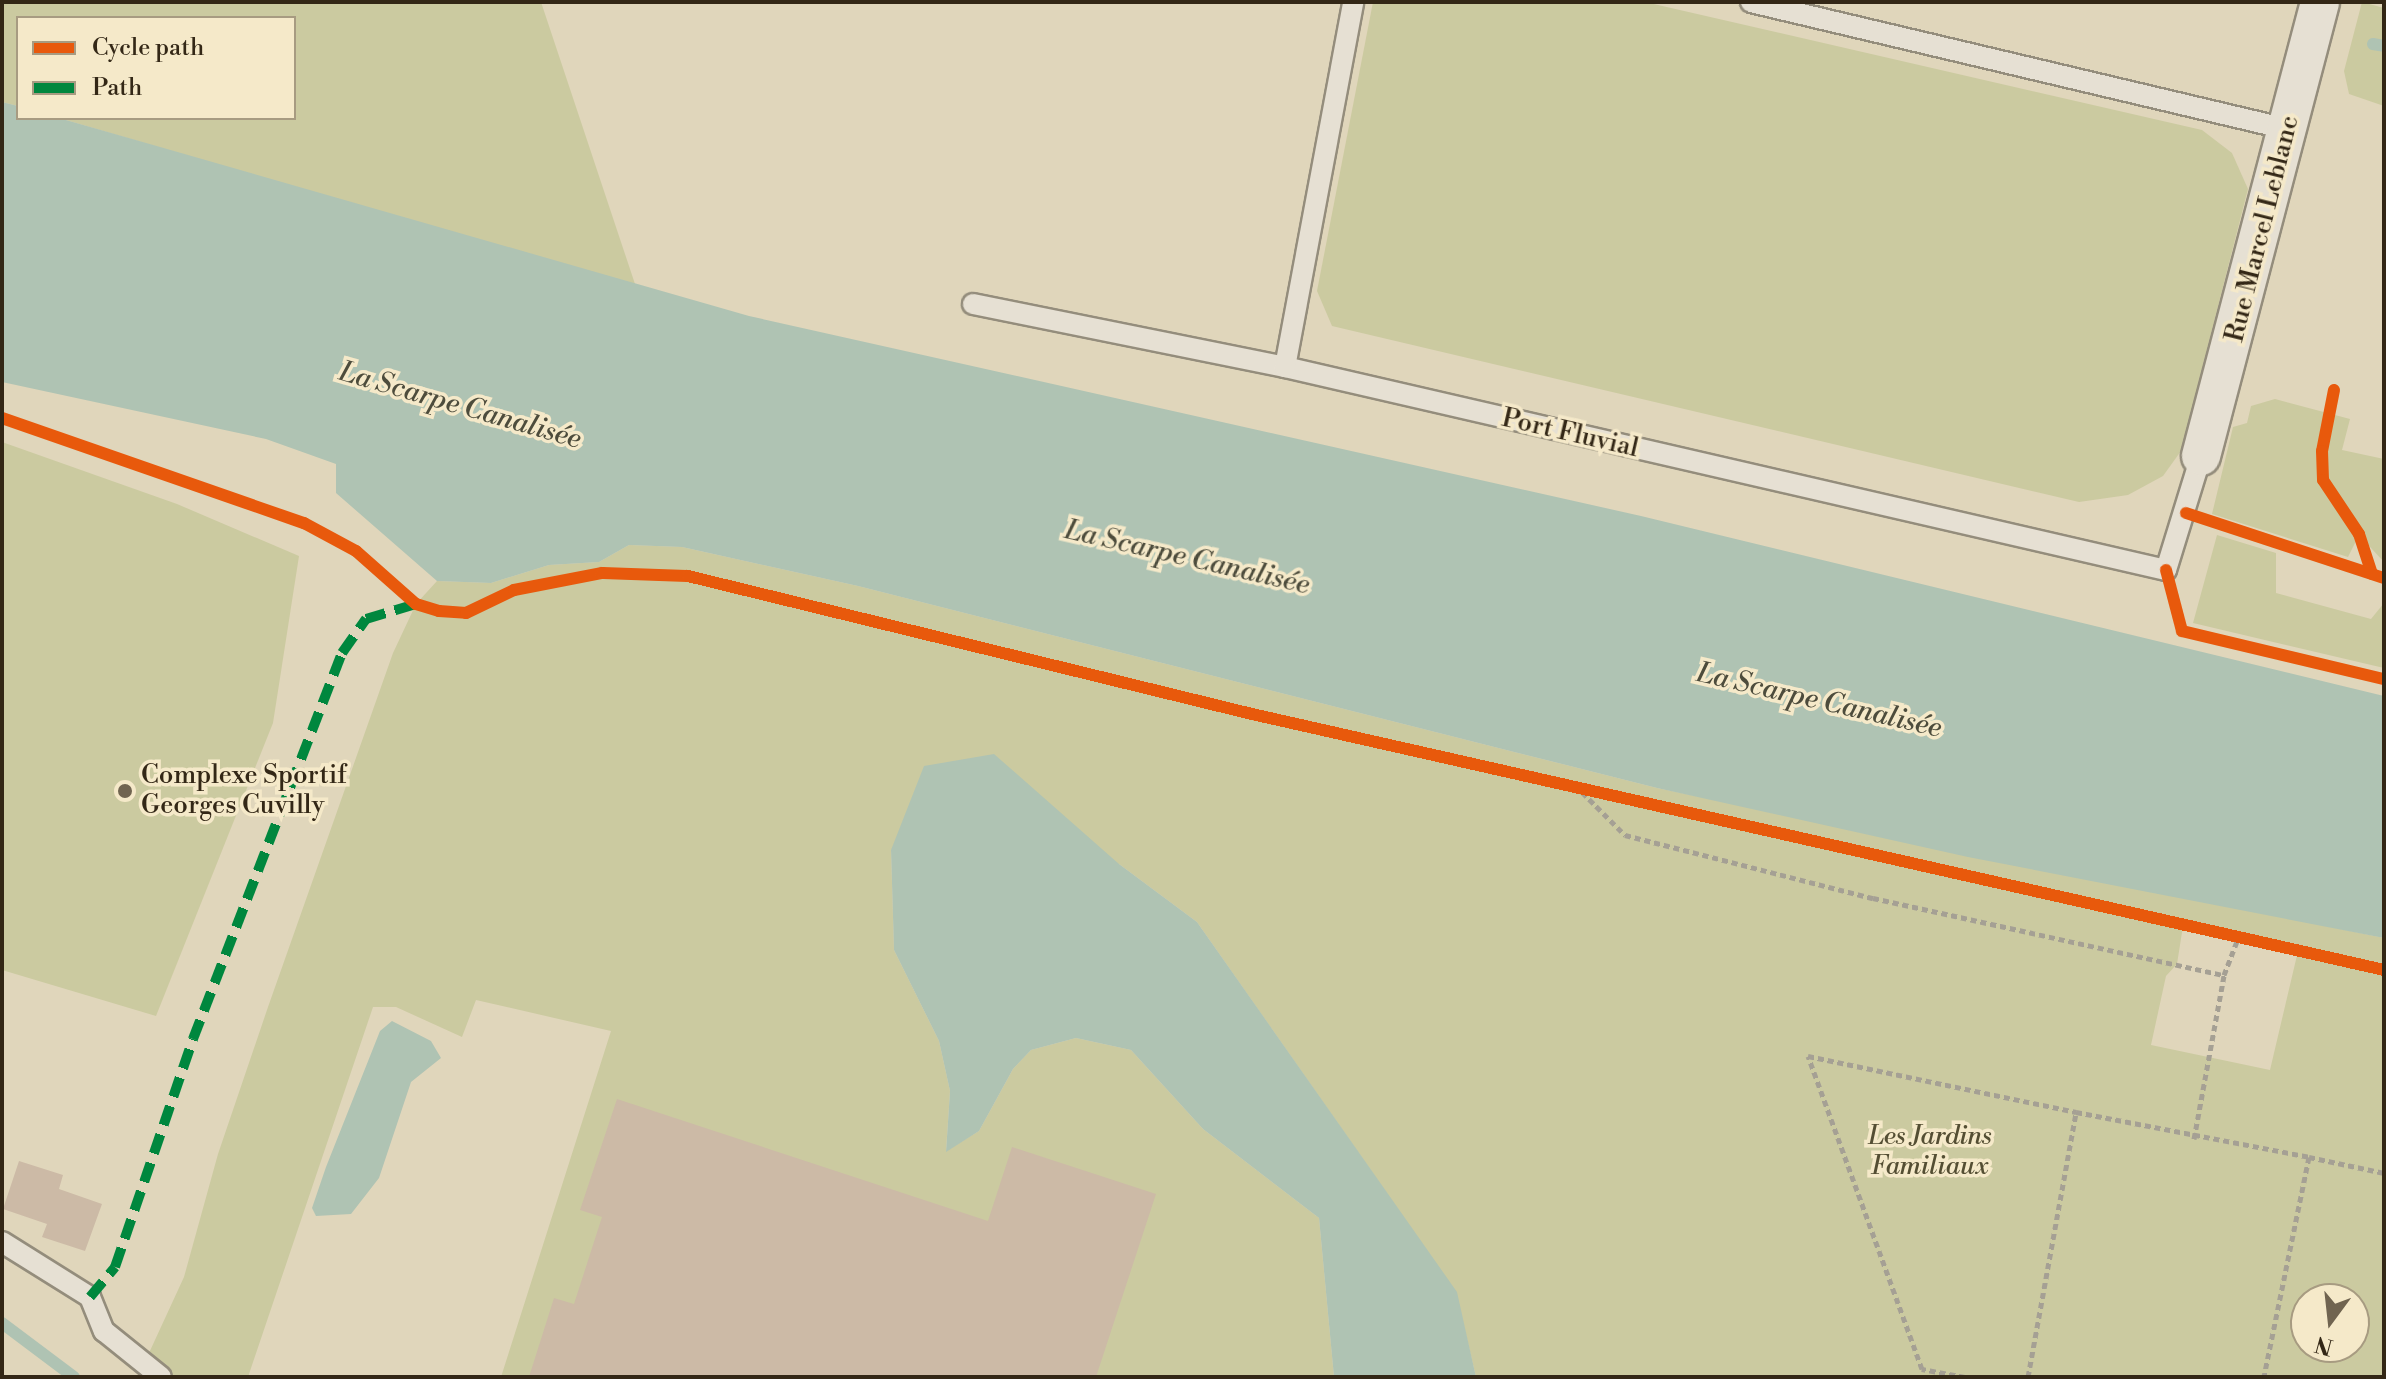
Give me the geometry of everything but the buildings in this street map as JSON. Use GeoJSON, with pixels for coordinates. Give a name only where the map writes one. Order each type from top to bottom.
{"type":"FeatureCollection","features":[{"type":"Feature","properties":{"kind":"street","name":"Rue Marcel Leblanc"},"geometry":{"type":"LineString","coordinates":[[2201,456],[2320,2]]}},
{"type":"Feature","properties":{"kind":"lane"},"geometry":{"type":"LineString","coordinates":[[1285,367],[1353,2]]}},
{"type":"Feature","properties":{"kind":"lane"},"geometry":{"type":"LineString","coordinates":[[1751,2],[2287,129]]}},
{"type":"Feature","properties":{"kind":"lane","name":"Port Fluvial"},"geometry":{"type":"LineString","coordinates":[[973,304],[1285,367],[2166,570],[2201,456]]}},
{"type":"Feature","properties":{"kind":"lane"},"geometry":{"type":"LineString","coordinates":[[2,1242],[32,1265],[90,1297],[104,1331],[161,1377]]}},
{"type":"Feature","properties":{"kind":"path"},"geometry":{"type":"LineString","coordinates":[[1575,785],[1625,835],[1873,898],[2224,975]]}},
{"type":"Feature","properties":{"kind":"path"},"geometry":{"type":"LineString","coordinates":[[2194,1139],[2224,975],[2238,938]]}},
{"type":"Feature","properties":{"kind":"path"},"geometry":{"type":"LineString","coordinates":[[1965,1377],[1922,1369],[1808,1056],[2194,1139],[2309,1157],[2384,1173]]}},
{"type":"Feature","properties":{"kind":"path"},"geometry":{"type":"LineString","coordinates":[[2028,1377],[2076,1112]]}},
{"type":"Feature","properties":{"kind":"path"},"geometry":{"type":"LineString","coordinates":[[2264,1377],[2309,1157]]}},
{"type":"Feature","properties":{"kind":"green space"},"geometry":{"type":"Polygon","coordinates":[[[2,2],[541,2],[636,287],[66,120],[296,120],[296,16],[16,16],[16,106],[2,102],[2,2]]]}},
{"type":"Feature","properties":{"kind":"green space"},"geometry":{"type":"Polygon","coordinates":[[[1373,2],[1645,2],[2202,130],[2232,153],[2248,189],[2181,451],[2163,476],[2128,495],[2079,502],[1332,326],[1317,291],[1373,2]]]}},
{"type":"Feature","properties":{"kind":"green space"},"geometry":{"type":"Polygon","coordinates":[[[2362,2],[2384,8],[2384,106],[2349,94],[2344,71],[2362,2]]]}},
{"type":"Feature","properties":{"kind":"green space"},"geometry":{"type":"Polygon","coordinates":[[[2275,399],[2350,419],[2342,450],[2384,459],[2384,562],[2359,535],[2348,557],[2212,514],[2233,427],[2247,423],[2251,406],[2275,399]]]}},
{"type":"Feature","properties":{"kind":"green space","name":"Complexe Sportif Georges Cuvilly"},"geometry":{"type":"Polygon","coordinates":[[[2,442],[177,504],[299,556],[273,723],[156,1016],[2,970],[2,442]]]}},
{"type":"Feature","properties":{"kind":"green space"},"geometry":{"type":"Polygon","coordinates":[[[2217,535],[2276,553],[2276,593],[2371,619],[2384,603],[2384,668],[2193,623],[2217,535]]]}},
{"type":"Feature","properties":{"kind":"green space","name":"Les Jardins Familiaux"},"geometry":{"type":"Polygon","coordinates":[[[629,545],[682,547],[858,586],[1657,788],[2384,938],[2384,1377],[1476,1377],[1456,1292],[1197,922],[1119,864],[891,850],[894,950],[939,1041],[950,1091],[946,1151],[979,1131],[1013,1069],[1031,1050],[1076,1038],[1131,1050],[1203,1129],[1319,1218],[1334,1377],[501,1377],[611,1031],[476,1000],[462,1037],[396,1007],[373,1007],[248,1377],[161,1377],[143,1366],[184,1277],[218,1154],[268,1007],[393,653],[416,604],[437,581],[491,583],[549,565],[599,562],[629,545]],[[2183,926],[2177,964],[2166,976],[2151,1045],[2270,1070],[2298,951],[2183,926]]]}},
{"type":"Feature","properties":{"kind":"water","name":"La Scarpe Canalisée"},"geometry":{"type":"Polygon","coordinates":[[[2,102],[16,106],[16,120],[66,120],[749,316],[1641,516],[2384,696],[2384,938],[1968,857],[1657,788],[858,586],[682,547],[629,545],[599,562],[549,565],[491,583],[437,581],[336,493],[336,464],[266,439],[2,382],[2,102]]]}},
{"type":"Feature","properties":{"kind":"water"},"geometry":{"type":"Polygon","coordinates":[[[994,754],[1119,864],[1197,922],[1457,1292],[1476,1377],[1334,1377],[1319,1218],[1203,1129],[1131,1050],[1076,1038],[1031,1050],[1013,1069],[979,1131],[946,1152],[950,1091],[939,1041],[894,950],[891,850],[924,766],[994,754]]]}},
{"type":"Feature","properties":{"kind":"water"},"geometry":{"type":"Polygon","coordinates":[[[392,1021],[431,1041],[441,1058],[411,1082],[379,1178],[351,1214],[316,1216],[312,1208],[326,1167],[380,1031],[392,1021]]]}},
{"type":"Feature","properties":{"kind":"waterway"},"geometry":{"type":"LineString","coordinates":[[2373,44],[2384,46]]}},
{"type":"Feature","properties":{"kind":"waterway"},"geometry":{"type":"LineString","coordinates":[[2,1323],[74,1377]]}},
{"type":"Feature","properties":{"kind":"marked path"},"geometry":{"type":"LineString","coordinates":[[90,1297],[115,1267],[193,1039],[342,653],[366,619],[416,604]]}},
{"type":"Feature","properties":{"kind":"cycle path"},"geometry":{"type":"LineString","coordinates":[[2334,390],[2322,451],[2323,480],[2359,534],[2372,574]]}},
{"type":"Feature","properties":{"kind":"cycle path"},"geometry":{"type":"LineString","coordinates":[[2,418],[304,523],[356,551],[416,604],[439,611],[466,613],[514,590],[602,573],[688,576],[1252,714],[2384,970]]}},
{"type":"Feature","properties":{"kind":"cycle path"},"geometry":{"type":"LineString","coordinates":[[2186,513],[2384,578]]}},
{"type":"Feature","properties":{"kind":"cycle path"},"geometry":{"type":"LineString","coordinates":[[2166,570],[2182,631],[2384,679]]}},
{"type":"Feature","properties":{"kind":"place","name":"Complexe Sportif Georges Cuvilly"},"geometry":{"type":"Point","coordinates":[125,791]}}]}
